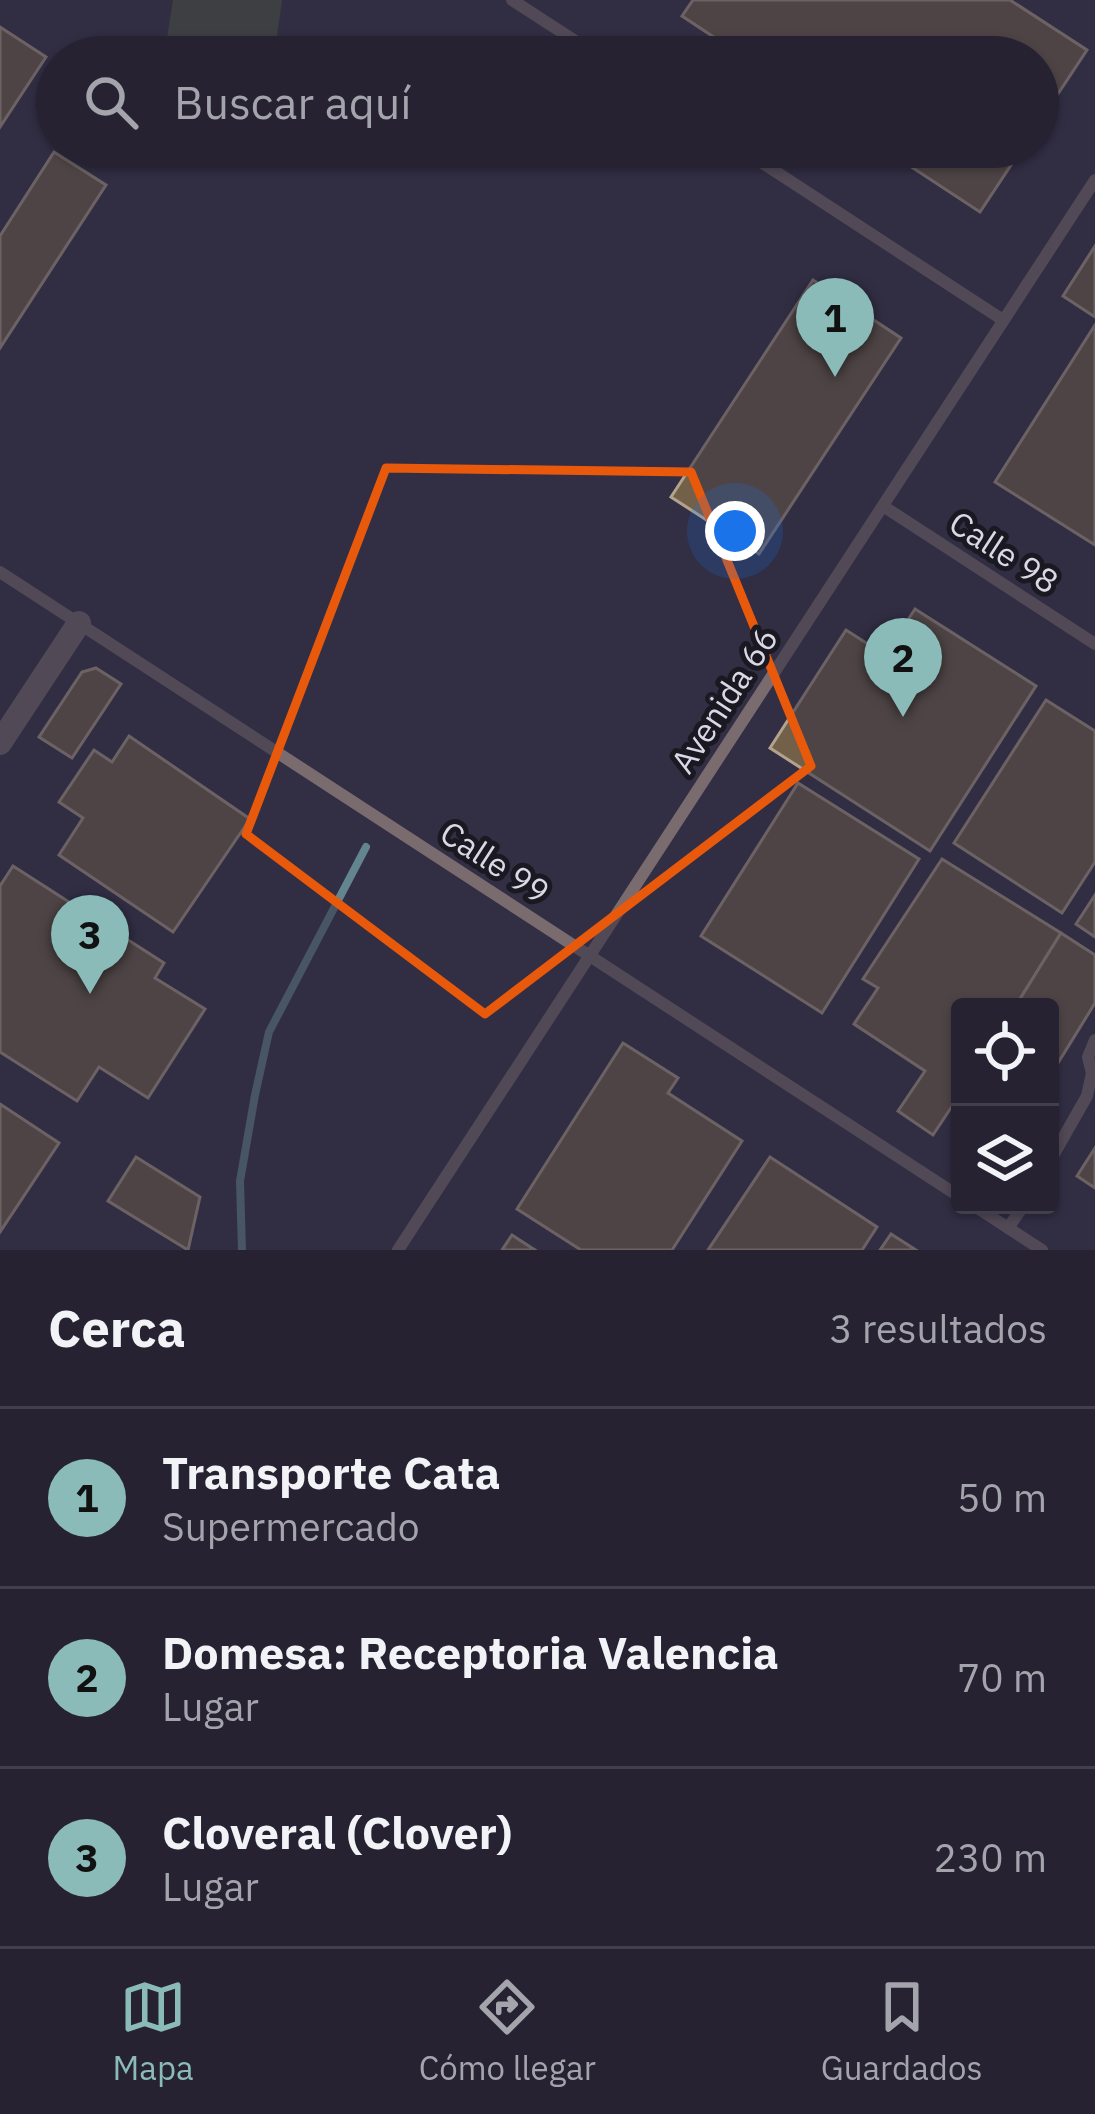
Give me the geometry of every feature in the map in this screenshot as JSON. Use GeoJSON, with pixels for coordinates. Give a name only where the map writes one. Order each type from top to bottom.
{"type":"FeatureCollection","features":[{"type":"Feature","properties":{"kind":"street"},"geometry":{"type":"LineString","coordinates":[[0,743],[79,623]]}},
{"type":"Feature","properties":{"kind":"lane"},"geometry":{"type":"LineString","coordinates":[[512,0],[568,36]]}},
{"type":"Feature","properties":{"kind":"lane"},"geometry":{"type":"LineString","coordinates":[[770,168],[1003,320]]}},
{"type":"Feature","properties":{"kind":"lane","name":"Avenida 66"},"geometry":{"type":"LineString","coordinates":[[398,1250],[1095,180]]}},
{"type":"Feature","properties":{"kind":"lane","name":"Calle 98"},"geometry":{"type":"LineString","coordinates":[[883,506],[1095,644]]}},
{"type":"Feature","properties":{"kind":"lane","name":"Calle 99"},"geometry":{"type":"LineString","coordinates":[[0,572],[951,1191]]}},
{"type":"Feature","properties":{"kind":"lane"},"geometry":{"type":"LineString","coordinates":[[1059,1145],[1087,1096],[1092,1073],[1088,1057],[1095,1040]]}},
{"type":"Feature","properties":{"kind":"lane"},"geometry":{"type":"LineString","coordinates":[[987,1214],[1042,1250]]}},
{"type":"Feature","properties":{"kind":"lane"},"geometry":{"type":"LineString","coordinates":[[1009,1228],[1018,1214]]}},
{"type":"Feature","properties":{"kind":"highlighted area"},"geometry":{"type":"Polygon","coordinates":[[[386,468],[691,472],[811,766],[485,1014],[246,834],[386,468]]]}},
{"type":"Feature","properties":{"kind":"green space"},"geometry":{"type":"Polygon","coordinates":[[[173,0],[282,0],[277,36],[167,36],[173,0]]]}},
{"type":"Feature","properties":{"kind":"building"},"geometry":{"type":"Polygon","coordinates":[[[693,0],[1010,0],[1087,50],[1059,92],[1059,36],[712,36],[682,16],[693,0]]]}},
{"type":"Feature","properties":{"kind":"building"},"geometry":{"type":"Polygon","coordinates":[[[0,27],[36,50],[36,72],[0,127],[0,27]]]}},
{"type":"Feature","properties":{"kind":"building"},"geometry":{"type":"Polygon","coordinates":[[[44,168],[79,168],[106,185],[0,348],[0,236],[44,168]]]}},
{"type":"Feature","properties":{"kind":"building"},"geometry":{"type":"Polygon","coordinates":[[[913,168],[1009,168],[980,212],[913,168]]]}},
{"type":"Feature","properties":{"kind":"building"},"geometry":{"type":"Polygon","coordinates":[[[1095,246],[1095,317],[1063,296],[1095,246]]]}},
{"type":"Feature","properties":{"kind":"building"},"geometry":{"type":"Polygon","coordinates":[[[813,280],[901,338],[759,554],[671,497],[813,280]]]}},
{"type":"Feature","properties":{"kind":"building"},"geometry":{"type":"Polygon","coordinates":[[[1095,325],[1095,545],[995,482],[1095,325]]]}},
{"type":"Feature","properties":{"kind":"building"},"geometry":{"type":"Polygon","coordinates":[[[915,609],[1036,686],[930,851],[770,748],[846,630],[885,655],[915,609]]]}},
{"type":"Feature","properties":{"kind":"building"},"geometry":{"type":"Polygon","coordinates":[[[96,668],[121,684],[72,758],[39,737],[82,672],[96,668]]]}},
{"type":"Feature","properties":{"kind":"building"},"geometry":{"type":"Polygon","coordinates":[[[1046,700],[1095,731],[1095,862],[1062,913],[954,843],[1046,700]]]}},
{"type":"Feature","properties":{"kind":"building"},"geometry":{"type":"Polygon","coordinates":[[[129,736],[250,819],[173,932],[59,855],[83,818],[59,802],[94,750],[112,762],[129,736]]]}},
{"type":"Feature","properties":{"kind":"building"},"geometry":{"type":"Polygon","coordinates":[[[798,783],[919,859],[822,1013],[701,936],[798,783]]]}},
{"type":"Feature","properties":{"kind":"building"},"geometry":{"type":"Polygon","coordinates":[[[942,859],[1061,933],[1021,998],[951,998],[951,1108],[933,1135],[898,1111],[925,1071],[854,1024],[878,988],[863,979],[942,859]]]}},
{"type":"Feature","properties":{"kind":"building"},"geometry":{"type":"Polygon","coordinates":[[[13,866],[164,963],[155,978],[205,1009],[148,1098],[99,1067],[77,1101],[0,1052],[0,886],[13,866]]]}},
{"type":"Feature","properties":{"kind":"building"},"geometry":{"type":"Polygon","coordinates":[[[1095,895],[1095,937],[1076,924],[1095,895]]]}},
{"type":"Feature","properties":{"kind":"building"},"geometry":{"type":"Polygon","coordinates":[[[1061,933],[1095,955],[1095,1003],[1059,1061],[1059,998],[1021,998],[1061,933]]]}},
{"type":"Feature","properties":{"kind":"building"},"geometry":{"type":"Polygon","coordinates":[[[623,1043],[678,1078],[668,1093],[742,1141],[672,1250],[581,1250],[517,1209],[623,1043]]]}},
{"type":"Feature","properties":{"kind":"building"},"geometry":{"type":"Polygon","coordinates":[[[0,1104],[59,1143],[0,1232],[0,1104]]]}},
{"type":"Feature","properties":{"kind":"building"},"geometry":{"type":"Polygon","coordinates":[[[1095,1148],[1095,1188],[1077,1176],[1095,1148]]]}},
{"type":"Feature","properties":{"kind":"building"},"geometry":{"type":"Polygon","coordinates":[[[136,1157],[200,1197],[188,1250],[108,1201],[136,1157]]]}},
{"type":"Feature","properties":{"kind":"building"},"geometry":{"type":"Polygon","coordinates":[[[770,1157],[877,1227],[862,1250],[708,1250],[770,1157]]]}},
{"type":"Feature","properties":{"kind":"building"},"geometry":{"type":"Polygon","coordinates":[[[891,1234],[916,1250],[880,1250],[891,1234]]]}},
{"type":"Feature","properties":{"kind":"building"},"geometry":{"type":"Polygon","coordinates":[[[512,1235],[535,1250],[502,1250],[512,1235]]]}},
{"type":"Feature","properties":{"kind":"waterway"},"geometry":{"type":"LineString","coordinates":[[242,1250],[240,1181],[269,1032],[366,847]]}},
{"type":"Feature","properties":{"kind":"place","name":"Transporte Cata"},"geometry":{"type":"Point","coordinates":[835,377]}},
{"type":"Feature","properties":{"kind":"place","name":"Domesa: Receptoria Valencia"},"geometry":{"type":"Point","coordinates":[903,717]}},
{"type":"Feature","properties":{"kind":"place","name":"Cloveral (Clover)"},"geometry":{"type":"Point","coordinates":[90,994]}}]}
